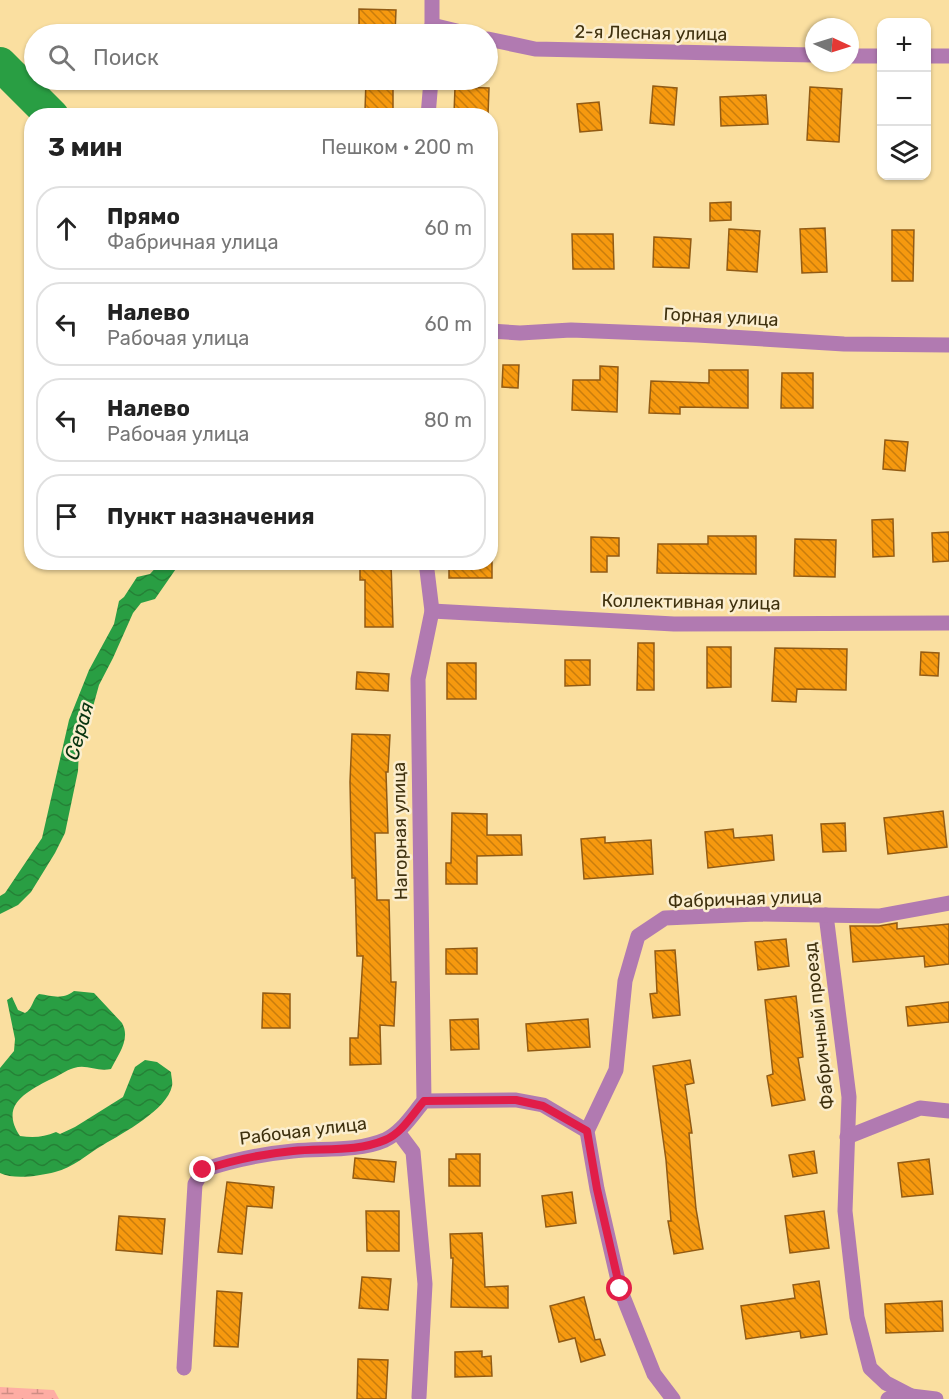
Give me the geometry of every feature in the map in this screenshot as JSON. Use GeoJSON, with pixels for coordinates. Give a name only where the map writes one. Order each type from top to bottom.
{"type":"FeatureCollection","features":[{"type":"Feature","properties":{"kind":"street"},"geometry":{"type":"LineString","coordinates":[[432,0],[432,24]]}},
{"type":"Feature","properties":{"kind":"street","name":"2-я Лесная улица"},"geometry":{"type":"LineString","coordinates":[[498,41],[534,50],[805,55]]}},
{"type":"Feature","properties":{"kind":"street"},"geometry":{"type":"LineString","coordinates":[[859,56],[877,56]]}},
{"type":"Feature","properties":{"kind":"street"},"geometry":{"type":"LineString","coordinates":[[931,56],[949,56]]}},
{"type":"Feature","properties":{"kind":"street"},"geometry":{"type":"LineString","coordinates":[[428,108],[429,90]]}},
{"type":"Feature","properties":{"kind":"street","name":"Горная улица"},"geometry":{"type":"LineString","coordinates":[[498,332],[520,333],[571,330],[843,344],[949,345]]}},
{"type":"Feature","properties":{"kind":"street","name":"Нагорная улица"},"geometry":{"type":"LineString","coordinates":[[424,1101],[418,679],[432,611],[427,570]]}},
{"type":"Feature","properties":{"kind":"street","name":"Коллективная улица"},"geometry":{"type":"LineString","coordinates":[[432,611],[674,624],[949,624]]}},
{"type":"Feature","properties":{"kind":"street","name":"Фабричная улица"},"geometry":{"type":"LineString","coordinates":[[587,1131],[616,1070],[625,981],[638,936],[665,918],[756,914],[879,916],[949,903]]}},
{"type":"Feature","properties":{"kind":"street","name":"Фабричный проезд"},"geometry":{"type":"LineString","coordinates":[[826,915],[849,1097],[845,1211],[857,1317],[870,1368],[886,1383],[911,1396]]}},
{"type":"Feature","properties":{"kind":"street"},"geometry":{"type":"LineString","coordinates":[[424,1101],[516,1100],[543,1106],[587,1131],[597,1189],[620,1289],[654,1374],[673,1399]]}},
{"type":"Feature","properties":{"kind":"street","name":"Рабочая улица"},"geometry":{"type":"LineString","coordinates":[[184,1368],[195,1184],[203,1170],[245,1158],[292,1151],[361,1146],[385,1140],[398,1132],[424,1101]]}},
{"type":"Feature","properties":{"kind":"street"},"geometry":{"type":"LineString","coordinates":[[847,1137],[920,1108],[949,1111]]}},
{"type":"Feature","properties":{"kind":"street"},"geometry":{"type":"LineString","coordinates":[[398,1132],[413,1152],[424,1284],[419,1396]]}},
{"type":"Feature","properties":{"kind":"street"},"geometry":{"type":"LineString","coordinates":[[888,1399],[911,1396],[936,1399]]}},
{"type":"Feature","properties":{"kind":"green space"},"geometry":{"type":"Polygon","coordinates":[[[0,1387],[54,1390],[59,1399],[0,1399],[0,1387]]]}},
{"type":"Feature","properties":{"kind":"water"},"geometry":{"type":"Polygon","coordinates":[[[154,570],[175,570],[155,599],[141,603],[133,613],[99,685],[91,714],[82,732],[78,771],[65,833],[31,892],[18,905],[0,914],[0,896],[5,893],[42,838],[69,720],[89,670],[114,624],[119,601],[137,577],[150,574],[154,570]]]}},
{"type":"Feature","properties":{"kind":"water"},"geometry":{"type":"Polygon","coordinates":[[[74,991],[94,993],[122,1023],[125,1035],[122,1047],[111,1069],[74,1068],[31,1090],[24,1096],[14,1109],[13,1116],[14,1126],[20,1136],[39,1137],[56,1132],[60,1134],[75,1127],[123,1097],[135,1067],[145,1060],[157,1062],[171,1072],[172,1084],[168,1095],[162,1104],[143,1120],[62,1170],[27,1177],[0,1173],[0,1068],[14,1051],[15,1039],[7,1000],[12,997],[18,1010],[25,1013],[39,994],[61,996],[74,991]]]}},
{"type":"Feature","properties":{"kind":"building"},"geometry":{"type":"Polygon","coordinates":[[[359,9],[396,10],[395,24],[359,24],[359,9]]]}},
{"type":"Feature","properties":{"kind":"building"},"geometry":{"type":"Polygon","coordinates":[[[653,86],[677,88],[674,125],[650,123],[653,86]]]}},
{"type":"Feature","properties":{"kind":"building"},"geometry":{"type":"Polygon","coordinates":[[[810,87],[842,89],[839,142],[807,140],[810,87]]]}},
{"type":"Feature","properties":{"kind":"building"},"geometry":{"type":"Polygon","coordinates":[[[366,90],[393,90],[393,108],[365,108],[366,90]]]}},
{"type":"Feature","properties":{"kind":"building"},"geometry":{"type":"Polygon","coordinates":[[[455,90],[489,90],[488,108],[454,108],[455,90]]]}},
{"type":"Feature","properties":{"kind":"building"},"geometry":{"type":"Polygon","coordinates":[[[766,95],[768,124],[721,126],[720,97],[766,95]]]}},
{"type":"Feature","properties":{"kind":"building"},"geometry":{"type":"Polygon","coordinates":[[[599,102],[602,130],[580,132],[577,104],[599,102]]]}},
{"type":"Feature","properties":{"kind":"building"},"geometry":{"type":"Polygon","coordinates":[[[731,202],[731,220],[710,221],[710,203],[731,202]]]}},
{"type":"Feature","properties":{"kind":"building"},"geometry":{"type":"Polygon","coordinates":[[[825,228],[827,272],[802,273],[800,229],[825,228]]]}},
{"type":"Feature","properties":{"kind":"building"},"geometry":{"type":"Polygon","coordinates":[[[729,229],[760,231],[757,272],[727,270],[729,229]]]}},
{"type":"Feature","properties":{"kind":"building"},"geometry":{"type":"Polygon","coordinates":[[[892,230],[914,230],[913,281],[892,281],[892,230]]]}},
{"type":"Feature","properties":{"kind":"building"},"geometry":{"type":"Polygon","coordinates":[[[572,234],[613,234],[614,269],[573,269],[572,234]]]}},
{"type":"Feature","properties":{"kind":"building"},"geometry":{"type":"Polygon","coordinates":[[[654,237],[691,239],[689,268],[653,267],[654,237]]]}},
{"type":"Feature","properties":{"kind":"building"},"geometry":{"type":"Polygon","coordinates":[[[503,365],[519,365],[518,388],[502,387],[503,365]]]}},
{"type":"Feature","properties":{"kind":"building"},"geometry":{"type":"Polygon","coordinates":[[[600,366],[618,367],[617,412],[572,410],[573,380],[600,380],[600,366]]]}},
{"type":"Feature","properties":{"kind":"building"},"geometry":{"type":"Polygon","coordinates":[[[709,370],[748,370],[748,408],[680,407],[680,414],[649,413],[651,381],[709,383],[709,370]]]}},
{"type":"Feature","properties":{"kind":"building"},"geometry":{"type":"Polygon","coordinates":[[[782,373],[813,373],[813,408],[781,408],[782,373]]]}},
{"type":"Feature","properties":{"kind":"building"},"geometry":{"type":"Polygon","coordinates":[[[885,440],[908,442],[905,471],[883,469],[885,440]]]}},
{"type":"Feature","properties":{"kind":"building"},"geometry":{"type":"Polygon","coordinates":[[[893,519],[894,556],[873,557],[872,520],[893,519]]]}},
{"type":"Feature","properties":{"kind":"building"},"geometry":{"type":"Polygon","coordinates":[[[949,532],[949,561],[933,562],[932,533],[949,532]]]}},
{"type":"Feature","properties":{"kind":"building"},"geometry":{"type":"Polygon","coordinates":[[[708,536],[756,536],[756,574],[657,573],[658,544],[708,544],[708,536]]]}},
{"type":"Feature","properties":{"kind":"building"},"geometry":{"type":"Polygon","coordinates":[[[591,537],[619,538],[619,556],[607,556],[607,572],[591,572],[591,537]]]}},
{"type":"Feature","properties":{"kind":"building"},"geometry":{"type":"Polygon","coordinates":[[[795,539],[836,540],[835,577],[794,576],[795,539]]]}},
{"type":"Feature","properties":{"kind":"building"},"geometry":{"type":"Polygon","coordinates":[[[360,570],[391,570],[393,627],[365,627],[365,580],[360,580],[360,570]]]}},
{"type":"Feature","properties":{"kind":"building"},"geometry":{"type":"Polygon","coordinates":[[[449,570],[492,570],[492,578],[449,578],[449,570]]]}},
{"type":"Feature","properties":{"kind":"building"},"geometry":{"type":"Polygon","coordinates":[[[638,643],[654,643],[654,690],[637,690],[638,643]]]}},
{"type":"Feature","properties":{"kind":"building"},"geometry":{"type":"Polygon","coordinates":[[[707,647],[731,647],[731,687],[707,688],[707,647]]]}},
{"type":"Feature","properties":{"kind":"building"},"geometry":{"type":"Polygon","coordinates":[[[775,648],[847,649],[846,690],[797,689],[796,702],[772,701],[775,648]]]}},
{"type":"Feature","properties":{"kind":"building"},"geometry":{"type":"Polygon","coordinates":[[[921,652],[939,653],[938,676],[920,675],[921,652]]]}},
{"type":"Feature","properties":{"kind":"building"},"geometry":{"type":"Polygon","coordinates":[[[565,660],[590,660],[590,685],[565,686],[565,660]]]}},
{"type":"Feature","properties":{"kind":"building"},"geometry":{"type":"Polygon","coordinates":[[[447,663],[476,663],[476,699],[447,699],[447,663]]]}},
{"type":"Feature","properties":{"kind":"building"},"geometry":{"type":"Polygon","coordinates":[[[357,672],[389,674],[388,691],[356,689],[357,672]]]}},
{"type":"Feature","properties":{"kind":"building"},"geometry":{"type":"Polygon","coordinates":[[[352,734],[390,735],[388,772],[386,772],[388,833],[375,833],[377,900],[389,900],[391,982],[396,982],[394,1026],[380,1025],[381,1064],[350,1065],[350,1038],[358,1038],[363,956],[357,956],[355,878],[352,878],[350,782],[352,734]]]}},
{"type":"Feature","properties":{"kind":"building"},"geometry":{"type":"Polygon","coordinates":[[[943,811],[947,847],[888,854],[884,818],[943,811]]]}},
{"type":"Feature","properties":{"kind":"building"},"geometry":{"type":"Polygon","coordinates":[[[452,813],[487,814],[487,835],[521,835],[522,855],[477,856],[477,884],[446,884],[446,863],[451,863],[452,813]]]}},
{"type":"Feature","properties":{"kind":"building"},"geometry":{"type":"Polygon","coordinates":[[[845,823],[846,851],[823,852],[821,824],[845,823]]]}},
{"type":"Feature","properties":{"kind":"building"},"geometry":{"type":"Polygon","coordinates":[[[733,829],[734,838],[772,835],[774,860],[708,868],[705,832],[733,829]]]}},
{"type":"Feature","properties":{"kind":"building"},"geometry":{"type":"Polygon","coordinates":[[[605,837],[605,843],[651,840],[653,874],[584,879],[581,839],[605,837]]]}},
{"type":"Feature","properties":{"kind":"building"},"geometry":{"type":"Polygon","coordinates":[[[897,923],[897,929],[949,924],[949,964],[925,967],[924,956],[853,962],[850,926],[879,926],[897,923]]]}},
{"type":"Feature","properties":{"kind":"building"},"geometry":{"type":"Polygon","coordinates":[[[786,939],[789,966],[758,970],[755,942],[786,939]]]}},
{"type":"Feature","properties":{"kind":"building"},"geometry":{"type":"Polygon","coordinates":[[[477,948],[477,974],[446,974],[446,949],[477,948]]]}},
{"type":"Feature","properties":{"kind":"building"},"geometry":{"type":"Polygon","coordinates":[[[675,950],[680,1015],[653,1018],[650,994],[657,993],[655,951],[675,950]]]}},
{"type":"Feature","properties":{"kind":"building"},"geometry":{"type":"Polygon","coordinates":[[[263,993],[290,994],[290,1028],[262,1028],[263,993]]]}},
{"type":"Feature","properties":{"kind":"building"},"geometry":{"type":"Polygon","coordinates":[[[796,996],[803,1057],[798,1058],[805,1100],[772,1106],[767,1076],[773,1074],[765,1000],[796,996]]]}},
{"type":"Feature","properties":{"kind":"building"},"geometry":{"type":"Polygon","coordinates":[[[949,1002],[949,1022],[908,1026],[906,1007],[949,1002]]]}},
{"type":"Feature","properties":{"kind":"building"},"geometry":{"type":"Polygon","coordinates":[[[478,1019],[479,1049],[451,1050],[450,1020],[478,1019]]]}},
{"type":"Feature","properties":{"kind":"building"},"geometry":{"type":"Polygon","coordinates":[[[588,1019],[590,1047],[528,1051],[526,1024],[588,1019]]]}},
{"type":"Feature","properties":{"kind":"building"},"geometry":{"type":"Polygon","coordinates":[[[690,1060],[694,1083],[685,1085],[692,1133],[689,1133],[696,1209],[703,1249],[674,1254],[668,1221],[671,1221],[666,1160],[653,1066],[690,1060]]]}},
{"type":"Feature","properties":{"kind":"building"},"geometry":{"type":"Polygon","coordinates":[[[814,1151],[817,1173],[793,1177],[789,1155],[814,1151]]]}},
{"type":"Feature","properties":{"kind":"building"},"geometry":{"type":"Polygon","coordinates":[[[456,1154],[480,1154],[480,1186],[449,1186],[449,1159],[456,1159],[456,1154]]]}},
{"type":"Feature","properties":{"kind":"building"},"geometry":{"type":"Polygon","coordinates":[[[355,1158],[396,1162],[394,1182],[353,1178],[355,1158]]]}},
{"type":"Feature","properties":{"kind":"building"},"geometry":{"type":"Polygon","coordinates":[[[929,1159],[933,1194],[902,1197],[898,1163],[929,1159]]]}},
{"type":"Feature","properties":{"kind":"building"},"geometry":{"type":"Polygon","coordinates":[[[227,1182],[274,1187],[272,1208],[247,1206],[242,1254],[218,1252],[227,1182]]]}},
{"type":"Feature","properties":{"kind":"building"},"geometry":{"type":"Polygon","coordinates":[[[572,1192],[576,1223],[546,1227],[542,1196],[572,1192]]]}},
{"type":"Feature","properties":{"kind":"building"},"geometry":{"type":"Polygon","coordinates":[[[366,1211],[399,1211],[399,1251],[367,1251],[366,1211]]]}},
{"type":"Feature","properties":{"kind":"building"},"geometry":{"type":"Polygon","coordinates":[[[824,1211],[829,1248],[790,1253],[785,1216],[824,1211]]]}},
{"type":"Feature","properties":{"kind":"building"},"geometry":{"type":"Polygon","coordinates":[[[119,1216],[165,1219],[162,1254],[116,1250],[119,1216]]]}},
{"type":"Feature","properties":{"kind":"building"},"geometry":{"type":"Polygon","coordinates":[[[482,1233],[485,1287],[508,1286],[508,1308],[451,1307],[453,1258],[451,1258],[450,1234],[482,1233]]]}},
{"type":"Feature","properties":{"kind":"building"},"geometry":{"type":"Polygon","coordinates":[[[362,1277],[391,1279],[388,1310],[359,1308],[362,1277]]]}},
{"type":"Feature","properties":{"kind":"building"},"geometry":{"type":"Polygon","coordinates":[[[819,1281],[827,1334],[801,1338],[800,1331],[746,1339],[741,1306],[795,1298],[793,1285],[819,1281]]]}},
{"type":"Feature","properties":{"kind":"building"},"geometry":{"type":"Polygon","coordinates":[[[217,1291],[242,1293],[238,1347],[214,1346],[217,1291]]]}},
{"type":"Feature","properties":{"kind":"building"},"geometry":{"type":"Polygon","coordinates":[[[584,1297],[595,1340],[600,1339],[605,1355],[581,1362],[575,1338],[559,1342],[550,1306],[584,1297]]]}},
{"type":"Feature","properties":{"kind":"building"},"geometry":{"type":"Polygon","coordinates":[[[942,1301],[943,1331],[886,1333],[885,1304],[942,1301]]]}},
{"type":"Feature","properties":{"kind":"building"},"geometry":{"type":"Polygon","coordinates":[[[482,1351],[482,1357],[491,1356],[492,1376],[455,1377],[455,1352],[482,1351]]]}},
{"type":"Feature","properties":{"kind":"building"},"geometry":{"type":"Polygon","coordinates":[[[358,1359],[388,1360],[386,1399],[357,1399],[358,1359]]]}},
{"type":"Feature","properties":{"kind":"waterway","name":"Серая"},"geometry":{"type":"LineString","coordinates":[[0,64],[24,88]]}},
{"type":"Feature","properties":{"kind":"waterway","name":"Серая"},"geometry":{"type":"LineString","coordinates":[[26,90],[44,108]]}},
{"type":"Feature","properties":{"kind":"route"},"geometry":{"type":"LineString","coordinates":[[203,1170],[233,1160],[292,1151],[361,1146],[385,1140],[398,1132],[424,1101],[516,1100],[543,1106],[587,1131],[597,1189],[620,1289]]}}]}
